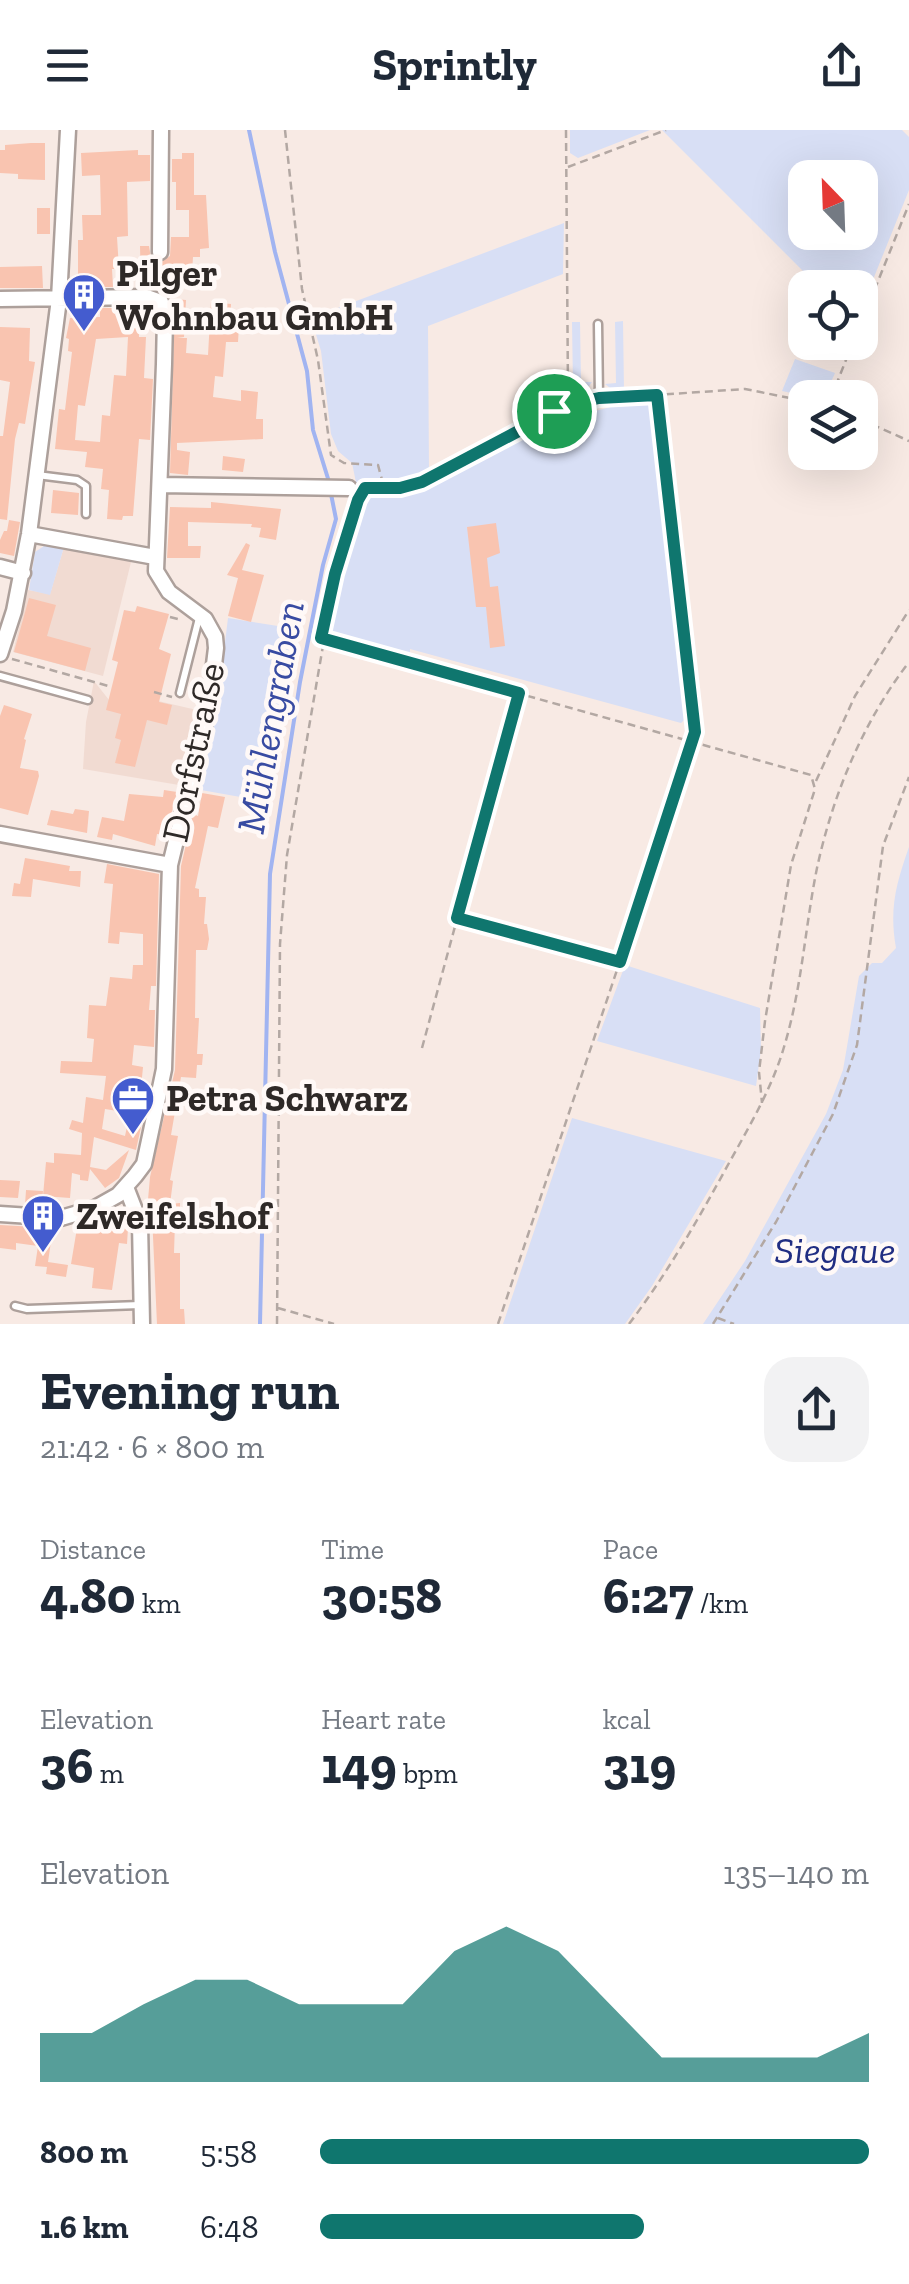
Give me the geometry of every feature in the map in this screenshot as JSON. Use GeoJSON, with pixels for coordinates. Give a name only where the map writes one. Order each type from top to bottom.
{"type":"FeatureCollection","features":[{"type":"Feature","properties":{"kind":"street"},"geometry":{"type":"LineString","coordinates":[[0,655],[29,534],[59,299],[68,130]]}},
{"type":"Feature","properties":{"kind":"street"},"geometry":{"type":"LineString","coordinates":[[160,130],[160,252]]}},
{"type":"Feature","properties":{"kind":"street"},"geometry":{"type":"LineString","coordinates":[[0,299],[147,297],[161,302],[165,318],[155,557],[29,534]]}},
{"type":"Feature","properties":{"kind":"street"},"geometry":{"type":"LineString","coordinates":[[160,486],[348,488]]}},
{"type":"Feature","properties":{"kind":"street","name":"Dorfstraße"},"geometry":{"type":"LineString","coordinates":[[126,1187],[144,1164],[164,1069],[170,865],[209,706],[215,662],[215,638],[200,613],[169,592],[158,576],[155,557]]}},
{"type":"Feature","properties":{"kind":"street"},"geometry":{"type":"LineString","coordinates":[[0,567],[22,572]]}},
{"type":"Feature","properties":{"kind":"street"},"geometry":{"type":"LineString","coordinates":[[0,834],[170,865]]}},
{"type":"Feature","properties":{"kind":"street"},"geometry":{"type":"LineString","coordinates":[[0,1214],[45,1218],[76,1214],[108,1201],[126,1187],[140,1223],[142,1324]]}},
{"type":"Feature","properties":{"kind":"lane"},"geometry":{"type":"LineString","coordinates":[[598,324],[599,398]]}},
{"type":"Feature","properties":{"kind":"lane"},"geometry":{"type":"LineString","coordinates":[[348,488],[383,489],[422,482],[568,405],[629,397]]}},
{"type":"Feature","properties":{"kind":"lane"},"geometry":{"type":"LineString","coordinates":[[36,474],[77,480],[86,486],[86,514]]}},
{"type":"Feature","properties":{"kind":"lane"},"geometry":{"type":"LineString","coordinates":[[180,693],[200,613]]}},
{"type":"Feature","properties":{"kind":"lane"},"geometry":{"type":"LineString","coordinates":[[0,676],[88,700]]}},
{"type":"Feature","properties":{"kind":"lane"},"geometry":{"type":"LineString","coordinates":[[15,1306],[27,1309],[141,1305]]}},
{"type":"Feature","properties":{"kind":"path"},"geometry":{"type":"LineString","coordinates":[[286,130],[302,289],[318,360],[331,455],[344,463],[378,466],[383,489]]}},
{"type":"Feature","properties":{"kind":"path"},"geometry":{"type":"LineString","coordinates":[[566,130],[568,405]]}},
{"type":"Feature","properties":{"kind":"path"},"geometry":{"type":"LineString","coordinates":[[567,168],[666,130]]}},
{"type":"Feature","properties":{"kind":"path"},"geometry":{"type":"LineString","coordinates":[[878,281],[909,204]]}},
{"type":"Feature","properties":{"kind":"path"},"geometry":{"type":"LineString","coordinates":[[160,252],[160,290]]}},
{"type":"Feature","properties":{"kind":"path"},"geometry":{"type":"LineString","coordinates":[[629,397],[744,389],[788,398]]}},
{"type":"Feature","properties":{"kind":"path"},"geometry":{"type":"LineString","coordinates":[[498,1324],[694,741],[657,395]]}},
{"type":"Feature","properties":{"kind":"path"},"geometry":{"type":"LineString","coordinates":[[878,427],[909,441]]}},
{"type":"Feature","properties":{"kind":"path"},"geometry":{"type":"LineString","coordinates":[[277,1324],[281,927],[287,855],[324,640],[321,638],[335,574],[365,488]]}},
{"type":"Feature","properties":{"kind":"path"},"geometry":{"type":"LineString","coordinates":[[762,1103],[760,1064],[788,884],[816,783],[856,696],[909,610]]}},
{"type":"Feature","properties":{"kind":"path"},"geometry":{"type":"LineString","coordinates":[[324,640],[811,775],[816,783]]}},
{"type":"Feature","properties":{"kind":"path"},"geometry":{"type":"LineString","coordinates":[[0,655],[112,687]]}},
{"type":"Feature","properties":{"kind":"path"},"geometry":{"type":"LineString","coordinates":[[629,1324],[714,1191],[762,1103],[793,1012],[817,870],[832,812],[876,708],[909,662]]}},
{"type":"Feature","properties":{"kind":"path"},"geometry":{"type":"LineString","coordinates":[[422,1048],[519,693]]}},
{"type":"Feature","properties":{"kind":"path"},"geometry":{"type":"LineString","coordinates":[[713,1324],[776,1222],[833,1114],[857,1045],[883,846],[909,777]]}},
{"type":"Feature","properties":{"kind":"path"},"geometry":{"type":"LineString","coordinates":[[457,918],[620,962]]}},
{"type":"Feature","properties":{"kind":"path"},"geometry":{"type":"LineString","coordinates":[[277,1308],[334,1324]]}},
{"type":"Feature","properties":{"kind":"path"},"geometry":{"type":"LineString","coordinates":[[718,1318],[734,1324]]}},
{"type":"Feature","properties":{"kind":"shaded area"},"geometry":{"type":"Polygon","coordinates":[[[64,547],[132,558],[103,676],[13,652],[28,590],[50,594],[64,547]]]}},
{"type":"Feature","properties":{"kind":"shaded area"},"geometry":{"type":"Polygon","coordinates":[[[94,681],[109,700],[141,697],[201,711],[188,763],[181,765],[179,785],[83,769],[94,681]]]}},
{"type":"Feature","properties":{"kind":"green space"},"geometry":{"type":"Polygon","coordinates":[[[570,130],[650,130],[578,158],[570,153],[570,130]]]}},
{"type":"Feature","properties":{"kind":"green space"},"geometry":{"type":"Polygon","coordinates":[[[662,130],[902,130],[909,137],[909,190],[877,270],[802,270],[662,130]]]}},
{"type":"Feature","properties":{"kind":"green space"},"geometry":{"type":"Polygon","coordinates":[[[564,223],[563,274],[428,326],[429,472],[399,481],[398,491],[440,479],[556,424],[609,407],[646,401],[655,409],[687,717],[681,723],[410,649],[410,658],[317,634],[358,525],[360,502],[352,463],[338,451],[331,434],[321,351],[311,318],[564,223]]]}},
{"type":"Feature","properties":{"kind":"green space"},"geometry":{"type":"Polygon","coordinates":[[[623,321],[624,391],[614,391],[605,384],[616,383],[615,322],[623,321]]]}},
{"type":"Feature","properties":{"kind":"green space"},"geometry":{"type":"Polygon","coordinates":[[[572,322],[580,322],[581,382],[592,382],[584,393],[573,386],[572,322]]]}},
{"type":"Feature","properties":{"kind":"green space"},"geometry":{"type":"Polygon","coordinates":[[[795,360],[835,373],[832,380],[788,380],[788,392],[782,391],[795,360]]]}},
{"type":"Feature","properties":{"kind":"green space"},"geometry":{"type":"Polygon","coordinates":[[[47,544],[64,547],[50,595],[29,590],[35,552],[47,544]]]}},
{"type":"Feature","properties":{"kind":"green space"},"geometry":{"type":"Polygon","coordinates":[[[228,618],[297,629],[269,802],[201,790],[228,618]]]}},
{"type":"Feature","properties":{"kind":"green space","name":"Siegaue"},"geometry":{"type":"Polygon","coordinates":[[[909,847],[909,1324],[703,1324],[745,1261],[826,1114],[843,1070],[859,976],[872,963],[882,963],[896,948],[895,897],[909,847]]]}},
{"type":"Feature","properties":{"kind":"green space"},"geometry":{"type":"Polygon","coordinates":[[[625,965],[760,1008],[761,1049],[756,1086],[597,1041],[625,965]]]}},
{"type":"Feature","properties":{"kind":"green space"},"geometry":{"type":"Polygon","coordinates":[[[572,1118],[726,1161],[625,1324],[503,1324],[572,1118]]]}},
{"type":"Feature","properties":{"kind":"building"},"geometry":{"type":"Polygon","coordinates":[[[45,143],[45,180],[18,179],[18,174],[0,173],[0,150],[5,150],[5,145],[45,143]]]}},
{"type":"Feature","properties":{"kind":"building"},"geometry":{"type":"Polygon","coordinates":[[[138,150],[138,155],[150,155],[150,181],[127,182],[128,236],[117,237],[119,269],[112,269],[113,287],[81,287],[78,240],[83,240],[82,215],[101,215],[100,175],[82,176],[81,153],[138,150]]]}},
{"type":"Feature","properties":{"kind":"building"},"geometry":{"type":"Polygon","coordinates":[[[182,153],[194,153],[194,195],[206,195],[209,248],[200,249],[200,257],[193,257],[192,273],[156,274],[156,289],[141,286],[140,246],[149,246],[151,258],[161,262],[170,256],[171,237],[189,237],[189,210],[176,210],[176,182],[172,182],[172,159],[182,159],[182,153]]]}},
{"type":"Feature","properties":{"kind":"building"},"geometry":{"type":"Polygon","coordinates":[[[37,208],[50,208],[50,234],[37,234],[37,208]]]}},
{"type":"Feature","properties":{"kind":"building"},"geometry":{"type":"Polygon","coordinates":[[[42,266],[43,288],[0,288],[0,267],[42,266]]]}},
{"type":"Feature","properties":{"kind":"building"},"geometry":{"type":"Polygon","coordinates":[[[175,299],[186,300],[184,337],[177,338],[187,338],[186,353],[208,355],[211,302],[231,304],[230,326],[239,326],[238,342],[226,342],[223,377],[215,376],[213,397],[241,401],[241,390],[258,392],[256,419],[263,419],[263,439],[177,443],[177,450],[190,452],[188,475],[170,473],[175,299]]]}},
{"type":"Feature","properties":{"kind":"building"},"geometry":{"type":"Polygon","coordinates":[[[100,308],[138,308],[139,337],[146,337],[144,378],[153,379],[150,440],[139,439],[133,516],[123,516],[122,520],[107,519],[109,490],[101,489],[103,469],[85,467],[87,452],[55,449],[59,409],[65,410],[72,352],[68,351],[66,338],[70,318],[100,317],[100,308]],[[128,337],[96,339],[85,406],[78,405],[75,440],[100,442],[102,415],[110,416],[114,375],[126,376],[128,337]]]}},
{"type":"Feature","properties":{"kind":"building"},"geometry":{"type":"Polygon","coordinates":[[[0,327],[30,328],[29,361],[35,362],[25,424],[19,423],[15,439],[7,520],[0,519],[0,436],[10,382],[0,380],[0,327]]]}},
{"type":"Feature","properties":{"kind":"building"},"geometry":{"type":"Polygon","coordinates":[[[223,456],[245,459],[243,472],[222,470],[223,456]]]}},
{"type":"Feature","properties":{"kind":"building"},"geometry":{"type":"Polygon","coordinates":[[[53,490],[79,493],[78,515],[51,513],[53,490]]]}},
{"type":"Feature","properties":{"kind":"building"},"geometry":{"type":"Polygon","coordinates":[[[211,502],[281,509],[276,540],[259,537],[261,528],[251,527],[252,524],[188,522],[188,546],[201,546],[200,558],[167,558],[170,507],[211,508],[211,502]]]}},
{"type":"Feature","properties":{"kind":"building"},"geometry":{"type":"Polygon","coordinates":[[[9,520],[20,522],[14,556],[0,553],[0,540],[9,520]]]}},
{"type":"Feature","properties":{"kind":"building"},"geometry":{"type":"Polygon","coordinates":[[[496,523],[500,553],[487,558],[490,587],[498,586],[505,646],[490,648],[486,607],[476,607],[467,527],[496,523]]]}},
{"type":"Feature","properties":{"kind":"building"},"geometry":{"type":"Polygon","coordinates":[[[246,543],[250,545],[242,570],[264,575],[251,622],[228,616],[238,578],[227,575],[246,543]]]}},
{"type":"Feature","properties":{"kind":"building"},"geometry":{"type":"Polygon","coordinates":[[[29,598],[56,605],[47,636],[91,648],[85,671],[14,652],[29,598]]]}},
{"type":"Feature","properties":{"kind":"building"},"geometry":{"type":"Polygon","coordinates":[[[137,606],[169,614],[159,649],[171,654],[159,702],[172,705],[167,725],[147,720],[135,767],[115,763],[121,740],[115,738],[121,714],[106,710],[118,662],[112,660],[124,610],[135,612],[137,606]]]}},
{"type":"Feature","properties":{"kind":"building"},"geometry":{"type":"Polygon","coordinates":[[[4,705],[32,714],[20,768],[38,771],[39,776],[28,815],[0,808],[0,716],[4,705]]]}},
{"type":"Feature","properties":{"kind":"building"},"geometry":{"type":"Polygon","coordinates":[[[164,790],[177,792],[166,835],[157,834],[155,846],[113,834],[112,840],[97,837],[102,817],[124,821],[129,794],[163,797],[164,790]]]}},
{"type":"Feature","properties":{"kind":"building"},"geometry":{"type":"Polygon","coordinates":[[[202,793],[225,797],[218,828],[208,826],[195,888],[199,889],[199,897],[206,897],[204,924],[209,939],[207,950],[196,950],[197,1054],[203,1054],[196,1078],[181,1077],[171,1135],[178,1136],[170,1204],[180,1203],[180,1209],[204,1208],[205,1218],[175,1222],[174,1253],[180,1253],[180,1309],[184,1309],[185,1324],[157,1324],[152,1215],[147,1211],[150,1177],[175,1070],[181,866],[202,793]]]}},
{"type":"Feature","properties":{"kind":"building"},"geometry":{"type":"Polygon","coordinates":[[[75,809],[89,811],[87,833],[47,825],[51,810],[73,814],[75,809]]]}},
{"type":"Feature","properties":{"kind":"building"},"geometry":{"type":"Polygon","coordinates":[[[25,858],[81,871],[80,887],[33,879],[31,897],[12,896],[14,883],[20,884],[25,858]]]}},
{"type":"Feature","properties":{"kind":"building"},"geometry":{"type":"Polygon","coordinates":[[[107,864],[159,874],[156,986],[151,986],[149,1010],[155,1010],[154,1047],[134,1045],[132,1065],[143,1067],[141,1088],[149,1090],[136,1150],[94,1137],[90,1167],[106,1170],[129,1150],[119,1178],[105,1188],[90,1169],[88,1181],[72,1173],[70,1198],[43,1196],[46,1162],[54,1163],[54,1153],[81,1155],[82,1133],[69,1129],[72,1120],[83,1123],[86,1097],[103,1100],[106,1076],[60,1073],[61,1061],[92,1062],[94,1039],[87,1038],[89,1005],[106,1006],[110,977],[132,979],[133,965],[143,965],[143,934],[120,932],[119,944],[108,943],[113,884],[104,883],[107,864]],[[105,1109],[102,1129],[125,1136],[130,1113],[105,1109]]]}},
{"type":"Feature","properties":{"kind":"building"},"geometry":{"type":"Polygon","coordinates":[[[0,1180],[20,1181],[18,1198],[0,1197],[0,1180]]]}},
{"type":"Feature","properties":{"kind":"building"},"geometry":{"type":"Polygon","coordinates":[[[26,1190],[43,1191],[42,1206],[25,1205],[26,1190]]]}},
{"type":"Feature","properties":{"kind":"building"},"geometry":{"type":"Polygon","coordinates":[[[95,1224],[128,1228],[127,1244],[119,1243],[112,1290],[92,1288],[94,1268],[71,1264],[77,1228],[94,1230],[95,1224]]]}},
{"type":"Feature","properties":{"kind":"building"},"geometry":{"type":"Polygon","coordinates":[[[0,1225],[53,1228],[48,1262],[68,1265],[66,1277],[46,1274],[47,1267],[35,1266],[38,1246],[16,1243],[16,1250],[0,1248],[0,1225]]]}},
{"type":"Feature","properties":{"kind":"waterway","name":"Mühlengraben"},"geometry":{"type":"LineString","coordinates":[[249,130],[275,252],[307,371],[313,430],[330,485]]}},
{"type":"Feature","properties":{"kind":"waterway","name":"Mühlengraben"},"geometry":{"type":"LineString","coordinates":[[260,1324],[270,874],[300,682],[336,519],[331,494]]}},
{"type":"Feature","properties":{"kind":"place","name":"Pilger Wohnbau GmbH"},"geometry":{"type":"Point","coordinates":[84,333]}},
{"type":"Feature","properties":{"kind":"place","name":"Petra Schwarz"},"geometry":{"type":"Point","coordinates":[133,1136]}},
{"type":"Feature","properties":{"kind":"place","name":"Zweifelshof"},"geometry":{"type":"Point","coordinates":[43,1254]}},
{"type":"Feature","properties":{"kind":"route"},"geometry":{"type":"LineString","coordinates":[[657,395],[695,732],[620,962],[457,918],[519,693],[321,638],[343,545],[365,488],[400,488],[422,482],[554,411],[588,399],[657,395]]}}]}
